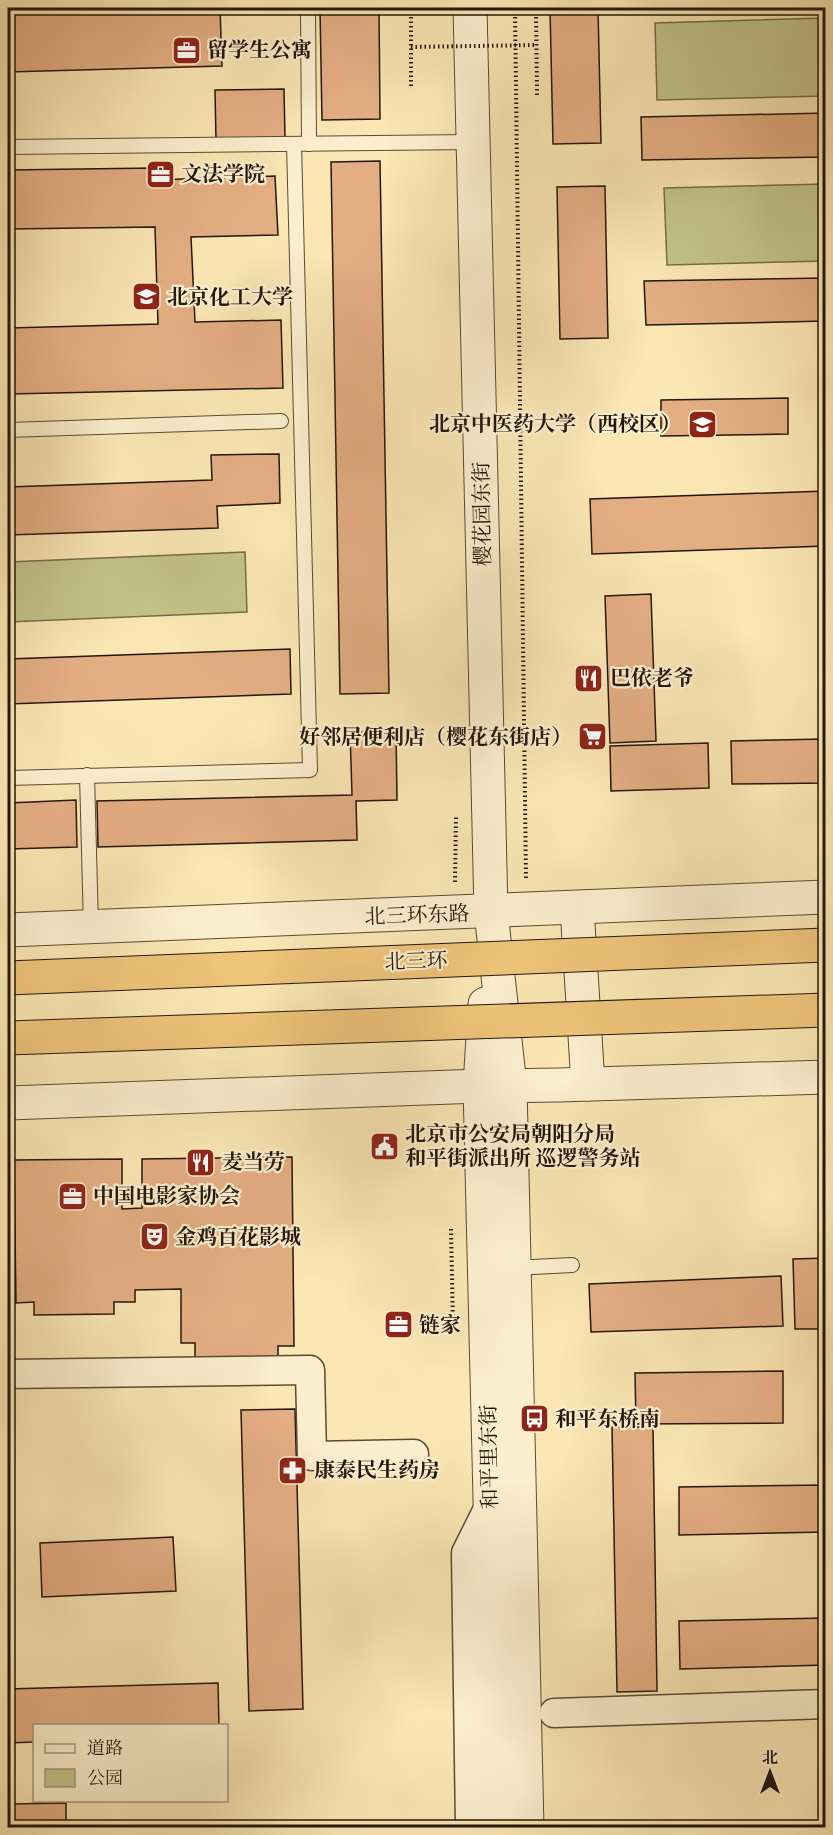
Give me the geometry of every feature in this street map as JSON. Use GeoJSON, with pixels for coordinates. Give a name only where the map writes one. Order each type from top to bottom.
{"type":"FeatureCollection","features":[{"type":"Feature","properties":{"kind":"highway","name":"北三环"},"geometry":{"type":"LineString","coordinates":[[8,978],[825,945]]}},
{"type":"Feature","properties":{"kind":"highway"},"geometry":{"type":"LineString","coordinates":[[8,1038],[825,1010]]}},
{"type":"Feature","properties":{"kind":"street","name":"樱花园东街"},"geometry":{"type":"LineString","coordinates":[[470,8],[495,1086]]}},
{"type":"Feature","properties":{"kind":"street","name":"北三环东路"},"geometry":{"type":"LineString","coordinates":[[8,930],[825,897]]}},
{"type":"Feature","properties":{"kind":"street"},"geometry":{"type":"LineString","coordinates":[[577,908],[588,1084]]}},
{"type":"Feature","properties":{"kind":"street"},"geometry":{"type":"LineString","coordinates":[[8,1103],[825,1077]]}},
{"type":"Feature","properties":{"kind":"street","name":"和平里东街"},"geometry":{"type":"LineString","coordinates":[[495,1086],[499,1268],[526,1827]]}},
{"type":"Feature","properties":{"kind":"street","name":"和平里东街"},"geometry":{"type":"LineString","coordinates":[[498,1827],[490,1505],[499,1268]]}},
{"type":"Feature","properties":{"kind":"street"},"geometry":{"type":"LineString","coordinates":[[8,1374],[310,1370],[312,1456],[414,1455]]}},
{"type":"Feature","properties":{"kind":"street"},"geometry":{"type":"LineString","coordinates":[[470,1827],[466,1553],[490,1505]]}},
{"type":"Feature","properties":{"kind":"street"},"geometry":{"type":"LineString","coordinates":[[554,1713],[825,1704]]}},
{"type":"Feature","properties":{"kind":"lane"},"geometry":{"type":"LineString","coordinates":[[308,8],[309,144]]}},
{"type":"Feature","properties":{"kind":"lane"},"geometry":{"type":"LineString","coordinates":[[8,147],[473,142]]}},
{"type":"Feature","properties":{"kind":"lane"},"geometry":{"type":"LineString","coordinates":[[8,778],[310,770],[294,144]]}},
{"type":"Feature","properties":{"kind":"lane"},"geometry":{"type":"LineString","coordinates":[[8,430],[281,421]]}},
{"type":"Feature","properties":{"kind":"lane"},"geometry":{"type":"LineString","coordinates":[[87,775],[91,927]]}},
{"type":"Feature","properties":{"kind":"lane"},"geometry":{"type":"LineString","coordinates":[[499,1268],[572,1265]]}},
{"type":"Feature","properties":{"kind":"path"},"geometry":{"type":"LineString","coordinates":[[411,8],[411,88]]}},
{"type":"Feature","properties":{"kind":"path"},"geometry":{"type":"LineString","coordinates":[[536,8],[537,95]]}},
{"type":"Feature","properties":{"kind":"path"},"geometry":{"type":"LineString","coordinates":[[438,41],[439,52]]}},
{"type":"Feature","properties":{"kind":"path"},"geometry":{"type":"LineString","coordinates":[[411,47],[537,45]]}},
{"type":"Feature","properties":{"kind":"path"},"geometry":{"type":"LineString","coordinates":[[171,162],[171,179]]}},
{"type":"Feature","properties":{"kind":"path"},"geometry":{"type":"LineString","coordinates":[[455,913],[456,811]]}},
{"type":"Feature","properties":{"kind":"path"},"geometry":{"type":"LineString","coordinates":[[451,1221],[453,1334]]}},
{"type":"Feature","properties":{"kind":"green space"},"geometry":{"type":"Polygon","coordinates":[[[825,18],[825,96],[657,100],[655,23],[825,18]]]}},
{"type":"Feature","properties":{"kind":"green space"},"geometry":{"type":"Polygon","coordinates":[[[825,184],[825,261],[667,265],[664,188],[825,184]]]}},
{"type":"Feature","properties":{"kind":"green space"},"geometry":{"type":"Polygon","coordinates":[[[245,552],[247,612],[8,622],[8,562],[245,552]]]}},
{"type":"Feature","properties":{"kind":"building"},"geometry":{"type":"Polygon","coordinates":[[[8,8],[220,8],[222,66],[8,72],[8,8]]]}},
{"type":"Feature","properties":{"kind":"building"},"geometry":{"type":"Polygon","coordinates":[[[320,8],[379,8],[380,119],[322,120],[320,8]]]}},
{"type":"Feature","properties":{"kind":"building"},"geometry":{"type":"Polygon","coordinates":[[[550,8],[598,8],[601,143],[553,144],[550,8]]]}},
{"type":"Feature","properties":{"kind":"building"},"geometry":{"type":"Polygon","coordinates":[[[284,89],[285,139],[216,141],[215,90],[284,89]]]}},
{"type":"Feature","properties":{"kind":"building"},"geometry":{"type":"Polygon","coordinates":[[[826,113],[826,157],[642,160],[641,117],[826,113]]]}},
{"type":"Feature","properties":{"kind":"building"},"geometry":{"type":"Polygon","coordinates":[[[380,161],[389,693],[340,694],[331,162],[380,161]]]}},
{"type":"Feature","properties":{"kind":"building"},"geometry":{"type":"Polygon","coordinates":[[[153,168],[153,180],[275,176],[278,235],[191,237],[195,322],[281,320],[283,388],[9,394],[8,273],[9,328],[158,324],[155,227],[8,229],[8,170],[153,168]]]}},
{"type":"Feature","properties":{"kind":"building"},"geometry":{"type":"Polygon","coordinates":[[[605,186],[608,338],[560,339],[557,187],[605,186]]]}},
{"type":"Feature","properties":{"kind":"building"},"geometry":{"type":"Polygon","coordinates":[[[826,278],[826,321],[646,325],[644,281],[826,278]]]}},
{"type":"Feature","properties":{"kind":"building"},"geometry":{"type":"Polygon","coordinates":[[[788,398],[788,434],[661,436],[661,400],[788,398]]]}},
{"type":"Feature","properties":{"kind":"building"},"geometry":{"type":"Polygon","coordinates":[[[279,454],[280,503],[217,506],[218,528],[8,535],[8,487],[212,480],[211,455],[279,454]]]}},
{"type":"Feature","properties":{"kind":"building"},"geometry":{"type":"Polygon","coordinates":[[[826,491],[826,546],[592,554],[590,499],[826,491]]]}},
{"type":"Feature","properties":{"kind":"building"},"geometry":{"type":"Polygon","coordinates":[[[651,594],[656,741],[610,743],[605,596],[651,594]]]}},
{"type":"Feature","properties":{"kind":"building"},"geometry":{"type":"Polygon","coordinates":[[[290,649],[291,694],[8,704],[8,659],[290,649]]]}},
{"type":"Feature","properties":{"kind":"building"},"geometry":{"type":"Polygon","coordinates":[[[396,731],[397,800],[356,801],[357,840],[98,847],[97,801],[352,795],[350,732],[396,731]]]}},
{"type":"Feature","properties":{"kind":"building"},"geometry":{"type":"Polygon","coordinates":[[[826,739],[826,783],[732,784],[731,741],[826,739]]]}},
{"type":"Feature","properties":{"kind":"building"},"geometry":{"type":"Polygon","coordinates":[[[708,743],[709,788],[611,791],[610,746],[708,743]]]}},
{"type":"Feature","properties":{"kind":"building"},"geometry":{"type":"Polygon","coordinates":[[[76,800],[77,847],[8,849],[8,803],[76,800]]]}},
{"type":"Feature","properties":{"kind":"building","name":"金鸡百花影城"},"geometry":{"type":"Polygon","coordinates":[[[292,1157],[294,1346],[278,1346],[278,1358],[195,1359],[195,1343],[181,1343],[181,1289],[135,1290],[135,1302],[114,1302],[114,1314],[34,1315],[34,1302],[16,1303],[14,1160],[122,1159],[122,1209],[142,1208],[142,1159],[292,1157]]]}},
{"type":"Feature","properties":{"kind":"building"},"geometry":{"type":"Polygon","coordinates":[[[826,1258],[826,1329],[795,1329],[793,1259],[826,1258]]]}},
{"type":"Feature","properties":{"kind":"building"},"geometry":{"type":"Polygon","coordinates":[[[781,1276],[783,1326],[591,1332],[589,1284],[781,1276]]]}},
{"type":"Feature","properties":{"kind":"building"},"geometry":{"type":"Polygon","coordinates":[[[783,1371],[783,1423],[636,1424],[635,1373],[783,1371]]]}},
{"type":"Feature","properties":{"kind":"building"},"geometry":{"type":"Polygon","coordinates":[[[822,1381],[826,1381],[826,1442],[823,1442],[822,1381]]]}},
{"type":"Feature","properties":{"kind":"building"},"geometry":{"type":"Polygon","coordinates":[[[295,1409],[303,1709],[249,1711],[241,1410],[295,1409]]]}},
{"type":"Feature","properties":{"kind":"building"},"geometry":{"type":"Polygon","coordinates":[[[612,1427],[653,1427],[657,1691],[617,1692],[612,1427]]]}},
{"type":"Feature","properties":{"kind":"building"},"geometry":{"type":"Polygon","coordinates":[[[826,1485],[826,1532],[679,1535],[679,1487],[826,1485]]]}},
{"type":"Feature","properties":{"kind":"building"},"geometry":{"type":"Polygon","coordinates":[[[173,1537],[176,1591],[42,1597],[40,1543],[173,1537]]]}},
{"type":"Feature","properties":{"kind":"building"},"geometry":{"type":"Polygon","coordinates":[[[826,1618],[826,1665],[680,1669],[679,1621],[826,1618]]]}},
{"type":"Feature","properties":{"kind":"building"},"geometry":{"type":"Polygon","coordinates":[[[218,1683],[219,1724],[33,1724],[33,1742],[8,1743],[8,1689],[218,1683]]]}},
{"type":"Feature","properties":{"kind":"building"},"geometry":{"type":"Polygon","coordinates":[[[66,1803],[66,1828],[12,1828],[12,1804],[66,1803]]]}},
{"type":"Feature","properties":{"kind":"place","name":"留学生公寓"},"geometry":{"type":"Point","coordinates":[186,50]}},
{"type":"Feature","properties":{"kind":"place","name":"文法学院"},"geometry":{"type":"Point","coordinates":[160,174]}},
{"type":"Feature","properties":{"kind":"place","name":"北京化工大学"},"geometry":{"type":"Point","coordinates":[146,297]}},
{"type":"Feature","properties":{"kind":"place","name":"北京中医药大学（西校区）"},"geometry":{"type":"Point","coordinates":[702,424]}},
{"type":"Feature","properties":{"kind":"place","name":"巴依老爷"},"geometry":{"type":"Point","coordinates":[589,678]}},
{"type":"Feature","properties":{"kind":"place","name":"好邻居便利店（樱花东街店）"},"geometry":{"type":"Point","coordinates":[593,737]}},
{"type":"Feature","properties":{"kind":"place","name":"北京市公安局朝阳分局 和平街派出所 巡逻警务站"},"geometry":{"type":"Point","coordinates":[384,1146]}},
{"type":"Feature","properties":{"kind":"place","name":"麦当劳"},"geometry":{"type":"Point","coordinates":[201,1162]}},
{"type":"Feature","properties":{"kind":"place","name":"中国电影家协会"},"geometry":{"type":"Point","coordinates":[72,1196]}},
{"type":"Feature","properties":{"kind":"place","name":"金鸡百花影城"},"geometry":{"type":"Point","coordinates":[154,1237]}},
{"type":"Feature","properties":{"kind":"place","name":"链家"},"geometry":{"type":"Point","coordinates":[398,1325]}},
{"type":"Feature","properties":{"kind":"place","name":"和平东桥南"},"geometry":{"type":"Point","coordinates":[534,1419]}},
{"type":"Feature","properties":{"kind":"place","name":"康泰民生药房"},"geometry":{"type":"Point","coordinates":[293,1470]}}]}
